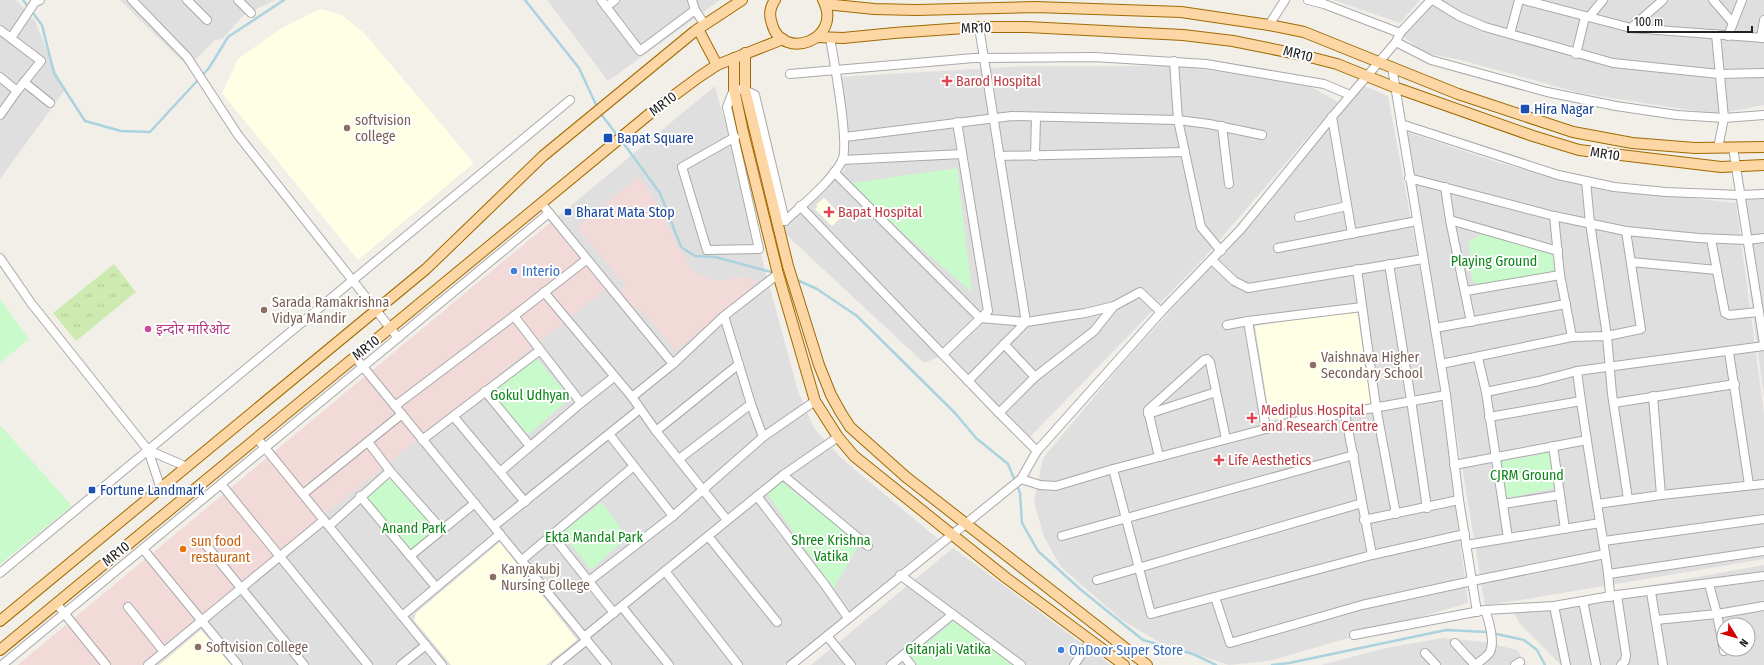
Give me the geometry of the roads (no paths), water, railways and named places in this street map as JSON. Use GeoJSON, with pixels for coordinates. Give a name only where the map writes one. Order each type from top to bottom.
{"type":"FeatureCollection","features":[{"type":"Feature","properties":{"kind":"main road","name":"MR10"},"geometry":{"type":"LineString","coordinates":[[0,621],[426,269],[543,156],[702,27],[742,0]]}},
{"type":"Feature","properties":{"kind":"main road"},"geometry":{"type":"LineString","coordinates":[[775,0],[770,11],[772,27],[783,39],[795,44],[801,44],[817,37],[825,26],[827,11],[824,2]]}},
{"type":"Feature","properties":{"kind":"main road","name":"MR10"},"geometry":{"type":"LineString","coordinates":[[824,2],[841,3],[874,9],[958,4],[1181,12],[1269,24],[1304,32],[1458,94],[1573,132],[1632,143],[1695,148],[1764,147]]}},
{"type":"Feature","properties":{"kind":"main road"},"geometry":{"type":"LineString","coordinates":[[702,27],[717,65]]}},
{"type":"Feature","properties":{"kind":"main road","name":"MR10"},"geometry":{"type":"LineString","coordinates":[[817,37],[844,38],[979,27],[1130,31],[1184,35],[1233,41],[1302,55],[1337,64],[1394,87],[1533,136],[1578,150],[1721,167],[1764,165]]}},
{"type":"Feature","properties":{"kind":"main road","name":"MR10"},"geometry":{"type":"LineString","coordinates":[[0,650],[634,127],[717,65],[783,39]]}},
{"type":"Feature","properties":{"kind":"main road"},"geometry":{"type":"LineString","coordinates":[[744,54],[745,90],[793,285],[831,394],[850,427],[883,458],[964,524],[1147,665]]}},
{"type":"Feature","properties":{"kind":"main road"},"geometry":{"type":"LineString","coordinates":[[734,58],[734,89],[778,274],[815,401],[838,437],[854,456],[1005,577],[1124,665]]}},
{"type":"Feature","properties":{"kind":"street"},"geometry":{"type":"LineString","coordinates":[[132,0],[187,56],[238,135],[398,338]]}},
{"type":"Feature","properties":{"kind":"street"},"geometry":{"type":"LineString","coordinates":[[187,0],[207,20]]}},
{"type":"Feature","properties":{"kind":"street"},"geometry":{"type":"LineString","coordinates":[[238,0],[251,13]]}},
{"type":"Feature","properties":{"kind":"street"},"geometry":{"type":"LineString","coordinates":[[600,0],[640,51],[695,10]]}},
{"type":"Feature","properties":{"kind":"street"},"geometry":{"type":"LineString","coordinates":[[606,7],[615,0]]}},
{"type":"Feature","properties":{"kind":"street"},"geometry":{"type":"LineString","coordinates":[[692,0],[702,27]]}},
{"type":"Feature","properties":{"kind":"street"},"geometry":{"type":"LineString","coordinates":[[1269,24],[1285,0]]}},
{"type":"Feature","properties":{"kind":"street"},"geometry":{"type":"LineString","coordinates":[[1308,0],[1324,4],[1400,33]]}},
{"type":"Feature","properties":{"kind":"street"},"geometry":{"type":"LineString","coordinates":[[791,665],[900,575],[1021,479],[1037,451],[1161,312],[1241,230],[1350,95],[1396,42],[1400,33],[1432,0],[1458,16],[1485,27],[1576,54],[1613,63],[1718,74],[1764,73]]}},
{"type":"Feature","properties":{"kind":"street"},"geometry":{"type":"LineString","coordinates":[[1510,34],[1519,0]]}},
{"type":"Feature","properties":{"kind":"street"},"geometry":{"type":"LineString","coordinates":[[1524,0],[1550,3],[1587,17],[1631,28],[1762,38],[1764,20]]}},
{"type":"Feature","properties":{"kind":"street"},"geometry":{"type":"LineString","coordinates":[[1576,54],[1587,17],[1603,0]]}},
{"type":"Feature","properties":{"kind":"street"},"geometry":{"type":"LineString","coordinates":[[1631,28],[1663,0]]}},
{"type":"Feature","properties":{"kind":"street"},"geometry":{"type":"LineString","coordinates":[[1712,0],[1733,23]]}},
{"type":"Feature","properties":{"kind":"street"},"geometry":{"type":"LineString","coordinates":[[1728,36],[1742,0]]}},
{"type":"Feature","properties":{"kind":"street"},"geometry":{"type":"LineString","coordinates":[[11,38],[37,1]]}},
{"type":"Feature","properties":{"kind":"street"},"geometry":{"type":"LineString","coordinates":[[979,27],[1026,322]]}},
{"type":"Feature","properties":{"kind":"street"},"geometry":{"type":"LineString","coordinates":[[0,30],[41,61],[16,91],[0,114]]}},
{"type":"Feature","properties":{"kind":"street"},"geometry":{"type":"LineString","coordinates":[[1716,34],[1718,74],[1724,118],[1718,148]]}},
{"type":"Feature","properties":{"kind":"street"},"geometry":{"type":"LineString","coordinates":[[735,137],[682,167],[707,250],[759,249],[735,137],[727,107],[734,89],[745,90],[755,95],[785,221],[834,172],[842,160],[844,137],[830,38]]}},
{"type":"Feature","properties":{"kind":"street"},"geometry":{"type":"LineString","coordinates":[[1396,42],[1431,60],[1547,92],[1616,106],[1677,115],[1724,118],[1764,115]]}},
{"type":"Feature","properties":{"kind":"street"},"geometry":{"type":"LineString","coordinates":[[790,74],[984,58],[1094,57],[1206,64],[1324,84],[1350,95]]}},
{"type":"Feature","properties":{"kind":"street"},"geometry":{"type":"LineString","coordinates":[[1174,61],[1178,120],[1200,227],[1220,251]]}},
{"type":"Feature","properties":{"kind":"street"},"geometry":{"type":"LineString","coordinates":[[1392,67],[1394,87],[1446,395],[1454,465],[1472,580],[1481,611],[1490,622],[1491,648],[1489,653],[1475,665],[1455,643]]}},
{"type":"Feature","properties":{"kind":"street"},"geometry":{"type":"LineString","coordinates":[[0,77],[16,91]]}},
{"type":"Feature","properties":{"kind":"street"},"geometry":{"type":"LineString","coordinates":[[24,82],[50,103]]}},
{"type":"Feature","properties":{"kind":"street"},"geometry":{"type":"LineString","coordinates":[[0,573],[570,100]]}},
{"type":"Feature","properties":{"kind":"street"},"geometry":{"type":"LineString","coordinates":[[844,137],[1012,116],[1178,120],[1222,126],[1262,135]]}},
{"type":"Feature","properties":{"kind":"street"},"geometry":{"type":"LineString","coordinates":[[1035,156],[1036,117]]}},
{"type":"Feature","properties":{"kind":"street"},"geometry":{"type":"LineString","coordinates":[[1332,117],[1352,234]]}},
{"type":"Feature","properties":{"kind":"street"},"geometry":{"type":"LineString","coordinates":[[943,354],[988,311],[957,122]]}},
{"type":"Feature","properties":{"kind":"street"},"geometry":{"type":"LineString","coordinates":[[1401,124],[1558,175],[1614,187],[1666,192],[1740,195],[1764,194]]}},
{"type":"Feature","properties":{"kind":"street"},"geometry":{"type":"LineString","coordinates":[[1222,126],[1229,184]]}},
{"type":"Feature","properties":{"kind":"street"},"geometry":{"type":"LineString","coordinates":[[1486,392],[1577,371],[1729,352],[1764,345],[1733,148]]}},
{"type":"Feature","properties":{"kind":"street"},"geometry":{"type":"LineString","coordinates":[[999,156],[1185,152]]}},
{"type":"Feature","properties":{"kind":"street"},"geometry":{"type":"LineString","coordinates":[[842,160],[962,154]]}},
{"type":"Feature","properties":{"kind":"street"},"geometry":{"type":"LineString","coordinates":[[834,172],[980,318],[1026,322],[1085,313],[1114,306],[1140,292],[1161,312]]}},
{"type":"Feature","properties":{"kind":"street"},"geometry":{"type":"LineString","coordinates":[[1409,178],[1554,216],[1626,231],[1711,239],[1747,240],[1764,238]]}},
{"type":"Feature","properties":{"kind":"street"},"geometry":{"type":"LineString","coordinates":[[1586,181],[1590,223],[1607,336],[1609,366],[1628,499]]}},
{"type":"Feature","properties":{"kind":"street"},"geometry":{"type":"LineString","coordinates":[[1445,187],[1450,220],[1466,291],[1471,322]]}},
{"type":"Feature","properties":{"kind":"street"},"geometry":{"type":"LineString","coordinates":[[541,203],[672,364]]}},
{"type":"Feature","properties":{"kind":"street"},"geometry":{"type":"LineString","coordinates":[[800,206],[1037,451]]}},
{"type":"Feature","properties":{"kind":"street"},"geometry":{"type":"LineString","coordinates":[[1299,217],[1347,206]]}},
{"type":"Feature","properties":{"kind":"street"},"geometry":{"type":"LineString","coordinates":[[2,665],[549,213]]}},
{"type":"Feature","properties":{"kind":"street"},"geometry":{"type":"LineString","coordinates":[[1554,216],[1560,275],[1572,337]]}},
{"type":"Feature","properties":{"kind":"street"},"geometry":{"type":"LineString","coordinates":[[1450,220],[1558,251]]}},
{"type":"Feature","properties":{"kind":"street"},"geometry":{"type":"LineString","coordinates":[[1278,248],[1417,221]]}},
{"type":"Feature","properties":{"kind":"street"},"geometry":{"type":"LineString","coordinates":[[1441,364],[1478,358],[1572,337],[1607,336],[1641,329],[1626,231]]}},
{"type":"Feature","properties":{"kind":"street"},"geometry":{"type":"LineString","coordinates":[[1711,239],[1725,313],[1728,315],[1758,312]]}},
{"type":"Feature","properties":{"kind":"street"},"geometry":{"type":"LineString","coordinates":[[0,258],[30,303],[148,450],[160,489]]}},
{"type":"Feature","properties":{"kind":"street"},"geometry":{"type":"LineString","coordinates":[[1212,260],[1234,281],[1248,288],[1423,259]]}},
{"type":"Feature","properties":{"kind":"street"},"geometry":{"type":"LineString","coordinates":[[396,406],[586,260]]}},
{"type":"Feature","properties":{"kind":"street"},"geometry":{"type":"LineString","coordinates":[[1631,262],[1718,270]]}},
{"type":"Feature","properties":{"kind":"street"},"geometry":{"type":"LineString","coordinates":[[1389,264],[1412,400],[1427,508]]}},
{"type":"Feature","properties":{"kind":"street"},"geometry":{"type":"LineString","coordinates":[[1357,269],[1376,407],[1396,514]]}},
{"type":"Feature","properties":{"kind":"street"},"geometry":{"type":"LineString","coordinates":[[632,397],[672,364],[724,316],[778,274]]}},
{"type":"Feature","properties":{"kind":"street"},"geometry":{"type":"LineString","coordinates":[[1466,291],[1560,275]]}},
{"type":"Feature","properties":{"kind":"street"},"geometry":{"type":"LineString","coordinates":[[544,292],[632,397],[656,431],[727,520]]}},
{"type":"Feature","properties":{"kind":"street"},"geometry":{"type":"LineString","coordinates":[[1435,328],[1566,304]]}},
{"type":"Feature","properties":{"kind":"street"},"geometry":{"type":"LineString","coordinates":[[999,413],[1035,378],[1094,331],[1114,306]]}},
{"type":"Feature","properties":{"kind":"street"},"geometry":{"type":"LineString","coordinates":[[1227,326],[1248,321],[1362,307]]}},
{"type":"Feature","properties":{"kind":"street"},"geometry":{"type":"LineString","coordinates":[[514,316],[539,351],[581,402]]}},
{"type":"Feature","properties":{"kind":"street"},"geometry":{"type":"LineString","coordinates":[[724,316],[751,404],[763,437]]}},
{"type":"Feature","properties":{"kind":"street"},"geometry":{"type":"LineString","coordinates":[[1248,321],[1266,429]]}},
{"type":"Feature","properties":{"kind":"street"},"geometry":{"type":"LineString","coordinates":[[968,381],[1026,322]]}},
{"type":"Feature","properties":{"kind":"street"},"geometry":{"type":"LineString","coordinates":[[1004,344],[1035,378]]}},
{"type":"Feature","properties":{"kind":"street"},"geometry":{"type":"LineString","coordinates":[[422,440],[539,351]]}},
{"type":"Feature","properties":{"kind":"street"},"geometry":{"type":"LineString","coordinates":[[1729,352],[1749,485]]}},
{"type":"Feature","properties":{"kind":"street"},"geometry":{"type":"LineString","coordinates":[[355,357],[607,665]]}},
{"type":"Feature","properties":{"kind":"street"},"geometry":{"type":"LineString","coordinates":[[1478,358],[1486,392],[1508,538]]}},
{"type":"Feature","properties":{"kind":"street"},"geometry":{"type":"LineString","coordinates":[[1159,456],[1148,410],[1204,360],[1207,359],[1210,362],[1226,439]]}},
{"type":"Feature","properties":{"kind":"street"},"geometry":{"type":"LineString","coordinates":[[656,431],[739,364]]}},
{"type":"Feature","properties":{"kind":"street"},"geometry":{"type":"LineString","coordinates":[[1577,371],[1605,554],[1626,655],[1625,661],[1620,665]]}},
{"type":"Feature","properties":{"kind":"street"},"geometry":{"type":"LineString","coordinates":[[500,472],[581,402],[614,377]]}},
{"type":"Feature","properties":{"kind":"street"},"geometry":{"type":"LineString","coordinates":[[1614,403],[1734,384]]}},
{"type":"Feature","properties":{"kind":"street"},"geometry":{"type":"LineString","coordinates":[[485,391],[530,446]]}},
{"type":"Feature","properties":{"kind":"street"},"geometry":{"type":"LineString","coordinates":[[1148,414],[1216,392]]}},
{"type":"Feature","properties":{"kind":"street"},"geometry":{"type":"LineString","coordinates":[[1021,479],[1040,485],[1056,486],[1159,456],[1289,423],[1446,395]]}},
{"type":"Feature","properties":{"kind":"street"},"geometry":{"type":"LineString","coordinates":[[1653,396],[1661,495]]}},
{"type":"Feature","properties":{"kind":"street"},"geometry":{"type":"LineString","coordinates":[[589,581],[673,516],[763,437],[815,401]]}},
{"type":"Feature","properties":{"kind":"street"},"geometry":{"type":"LineString","coordinates":[[1489,417],[1581,401]]}},
{"type":"Feature","properties":{"kind":"street"},"geometry":{"type":"LineString","coordinates":[[679,459],[751,404]]}},
{"type":"Feature","properties":{"kind":"street"},"geometry":{"type":"LineString","coordinates":[[494,526],[640,408]]}},
{"type":"Feature","properties":{"kind":"street"},"geometry":{"type":"LineString","coordinates":[[1345,413],[1354,455],[1364,520],[1372,555]]}},
{"type":"Feature","properties":{"kind":"street"},"geometry":{"type":"LineString","coordinates":[[303,494],[402,414]]}},
{"type":"Feature","properties":{"kind":"street"},"geometry":{"type":"LineString","coordinates":[[454,417],[525,502]]}},
{"type":"Feature","properties":{"kind":"street"},"geometry":{"type":"LineString","coordinates":[[609,434],[673,516]]}},
{"type":"Feature","properties":{"kind":"street"},"geometry":{"type":"LineString","coordinates":[[556,665],[614,613],[727,520],[783,475],[838,437]]}},
{"type":"Feature","properties":{"kind":"street"},"geometry":{"type":"LineString","coordinates":[[257,438],[442,665]]}},
{"type":"Feature","properties":{"kind":"street"},"geometry":{"type":"LineString","coordinates":[[1454,465],[1587,440]]}},
{"type":"Feature","properties":{"kind":"street"},"geometry":{"type":"LineString","coordinates":[[368,442],[390,471],[442,530]]}},
{"type":"Feature","properties":{"kind":"street"},"geometry":{"type":"LineString","coordinates":[[1553,446],[1565,529]]}},
{"type":"Feature","properties":{"kind":"street"},"geometry":{"type":"LineString","coordinates":[[148,450],[187,467]]}},
{"type":"Feature","properties":{"kind":"street"},"geometry":{"type":"LineString","coordinates":[[1062,536],[1354,455]]}},
{"type":"Feature","properties":{"kind":"street"},"geometry":{"type":"LineString","coordinates":[[522,560],[634,466]]}},
{"type":"Feature","properties":{"kind":"street"},"geometry":{"type":"LineString","coordinates":[[1112,469],[1151,614],[1372,555],[1465,534]]}},
{"type":"Feature","properties":{"kind":"street"},"geometry":{"type":"LineString","coordinates":[[148,665],[280,556],[326,523],[390,471]]}},
{"type":"Feature","properties":{"kind":"street"},"geometry":{"type":"LineString","coordinates":[[783,475],[868,546]]}},
{"type":"Feature","properties":{"kind":"street"},"geometry":{"type":"LineString","coordinates":[[221,484],[368,665]]}},
{"type":"Feature","properties":{"kind":"street"},"geometry":{"type":"LineString","coordinates":[[1597,504],[1661,495],[1764,484]]}},
{"type":"Feature","properties":{"kind":"street"},"geometry":{"type":"LineString","coordinates":[[1503,504],[1560,495]]}},
{"type":"Feature","properties":{"kind":"street"},"geometry":{"type":"LineString","coordinates":[[360,496],[436,587]]}},
{"type":"Feature","properties":{"kind":"street"},"geometry":{"type":"LineString","coordinates":[[757,496],[825,585],[848,618]]}},
{"type":"Feature","properties":{"kind":"street"},"geometry":{"type":"LineString","coordinates":[[1364,520],[1427,508],[1459,500]]}},
{"type":"Feature","properties":{"kind":"street"},"geometry":{"type":"LineString","coordinates":[[410,556],[475,503]]}},
{"type":"Feature","properties":{"kind":"street"},"geometry":{"type":"LineString","coordinates":[[1097,580],[1362,503]]}},
{"type":"Feature","properties":{"kind":"street"},"geometry":{"type":"LineString","coordinates":[[1604,541],[1764,519]]}},
{"type":"Feature","properties":{"kind":"street"},"geometry":{"type":"LineString","coordinates":[[1466,545],[1600,523]]}},
{"type":"Feature","properties":{"kind":"street"},"geometry":{"type":"LineString","coordinates":[[402,616],[500,534]]}},
{"type":"Feature","properties":{"kind":"street"},"geometry":{"type":"LineString","coordinates":[[552,535],[614,613]]}},
{"type":"Feature","properties":{"kind":"street"},"geometry":{"type":"LineString","coordinates":[[708,536],[777,622]]}},
{"type":"Feature","properties":{"kind":"street"},"geometry":{"type":"LineString","coordinates":[[206,545],[304,665]]}},
{"type":"Feature","properties":{"kind":"street"},"geometry":{"type":"LineString","coordinates":[[143,549],[238,665]]}},
{"type":"Feature","properties":{"kind":"street"},"geometry":{"type":"LineString","coordinates":[[1610,574],[1764,551]]}},
{"type":"Feature","properties":{"kind":"street"},"geometry":{"type":"LineString","coordinates":[[1215,597],[1230,643],[1362,605],[1472,580],[1605,554]]}},
{"type":"Feature","properties":{"kind":"street"},"geometry":{"type":"LineString","coordinates":[[665,571],[738,665]]}},
{"type":"Feature","properties":{"kind":"street"},"geometry":{"type":"LineString","coordinates":[[900,575],[1021,665]]}},
{"type":"Feature","properties":{"kind":"street"},"geometry":{"type":"LineString","coordinates":[[1354,635],[1481,611],[1554,606],[1613,596],[1764,576]]}},
{"type":"Feature","properties":{"kind":"street"},"geometry":{"type":"LineString","coordinates":[[1709,584],[1718,617]]}},
{"type":"Feature","properties":{"kind":"street"},"geometry":{"type":"LineString","coordinates":[[1651,592],[1663,665]]}},
{"type":"Feature","properties":{"kind":"street"},"geometry":{"type":"LineString","coordinates":[[1583,601],[1596,665]]}},
{"type":"Feature","properties":{"kind":"street"},"geometry":{"type":"LineString","coordinates":[[56,603],[106,665]]}},
{"type":"Feature","properties":{"kind":"street"},"geometry":{"type":"LineString","coordinates":[[1554,606],[1566,665]]}},
{"type":"Feature","properties":{"kind":"street"},"geometry":{"type":"LineString","coordinates":[[1656,620],[1717,614],[1764,606]]}},
{"type":"Feature","properties":{"kind":"street"},"geometry":{"type":"LineString","coordinates":[[128,607],[164,652]]}},
{"type":"Feature","properties":{"kind":"street"},"geometry":{"type":"LineString","coordinates":[[622,607],[669,665]]}},
{"type":"Feature","properties":{"kind":"street"},"geometry":{"type":"LineString","coordinates":[[891,665],[953,614]]}},
{"type":"Feature","properties":{"kind":"street"},"geometry":{"type":"LineString","coordinates":[[826,636],[850,665]]}},
{"type":"Feature","properties":{"kind":"street"},"geometry":{"type":"LineString","coordinates":[[1074,665],[1091,640]]}},
{"type":"Feature","properties":{"kind":"street"},"geometry":{"type":"LineString","coordinates":[[401,665],[426,645]]}},
{"type":"Feature","properties":{"kind":"street"},"geometry":{"type":"LineString","coordinates":[[1425,653],[1436,665]]}},
{"type":"Feature","properties":{"kind":"street"},"geometry":{"type":"LineString","coordinates":[[903,655],[911,665]]}},
{"type":"Feature","properties":{"kind":"waterway"},"geometry":{"type":"LineString","coordinates":[[23,0],[42,25],[54,73],[85,121],[121,131],[150,132],[209,68],[228,37],[284,0]]}},
{"type":"Feature","properties":{"kind":"waterway"},"geometry":{"type":"LineString","coordinates":[[525,0],[579,68],[598,109]]}},
{"type":"Feature","properties":{"kind":"waterway"},"geometry":{"type":"LineString","coordinates":[[600,113],[618,136]]}},
{"type":"Feature","properties":{"kind":"waterway"},"geometry":{"type":"LineString","coordinates":[[621,140],[660,193],[681,247],[695,256],[715,257],[775,273]]}},
{"type":"Feature","properties":{"kind":"waterway"},"geometry":{"type":"LineString","coordinates":[[795,279],[817,289],[857,316],[955,413],[976,438],[1008,464],[1020,493],[1022,523],[1038,551],[1080,589],[1143,640],[1193,654],[1216,665]]}},
{"type":"Feature","properties":{"kind":"waterway"},"geometry":{"type":"LineString","coordinates":[[1272,665],[1289,663],[1446,630],[1487,632],[1524,640],[1537,650],[1545,665]]}},
{"type":"Feature","properties":{"kind":"place","name":"Barod Hospital"},"geometry":{"type":"Point","coordinates":[947,81]}},
{"type":"Feature","properties":{"kind":"place","name":"Hira Nagar"},"geometry":{"type":"Point","coordinates":[1525,109]}},
{"type":"Feature","properties":{"kind":"place","name":"softvision college"},"geometry":{"type":"Point","coordinates":[347,128]}},
{"type":"Feature","properties":{"kind":"place","name":"Bapat Square"},"geometry":{"type":"Point","coordinates":[608,138]}},
{"type":"Feature","properties":{"kind":"place","name":"Bharat Mata Stop"},"geometry":{"type":"Point","coordinates":[568,212]}},
{"type":"Feature","properties":{"kind":"place","name":"Bapat Hospital"},"geometry":{"type":"Point","coordinates":[829,212]}},
{"type":"Feature","properties":{"kind":"place","name":"Interio"},"geometry":{"type":"Point","coordinates":[514,271]}},
{"type":"Feature","properties":{"kind":"place","name":"Sarada Ramakrishna Vidya Mandir"},"geometry":{"type":"Point","coordinates":[264,310]}},
{"type":"Feature","properties":{"kind":"place","name":"इन्दोर मारिओट"},"geometry":{"type":"Point","coordinates":[148,329]}},
{"type":"Feature","properties":{"kind":"place","name":"Vaishnava Higher Secondary School"},"geometry":{"type":"Point","coordinates":[1313,365]}},
{"type":"Feature","properties":{"kind":"place","name":"Mediplus Hospital and Research Centre"},"geometry":{"type":"Point","coordinates":[1252,418]}},
{"type":"Feature","properties":{"kind":"place","name":"Life Aesthetics"},"geometry":{"type":"Point","coordinates":[1219,460]}},
{"type":"Feature","properties":{"kind":"place","name":"Fortune Landmark"},"geometry":{"type":"Point","coordinates":[92,490]}},
{"type":"Feature","properties":{"kind":"place","name":"sun food restaurant"},"geometry":{"type":"Point","coordinates":[183,549]}},
{"type":"Feature","properties":{"kind":"place","name":"Kanyakubj Nursing College"},"geometry":{"type":"Point","coordinates":[493,577]}},
{"type":"Feature","properties":{"kind":"place","name":"Softvision College"},"geometry":{"type":"Point","coordinates":[198,647]}},
{"type":"Feature","properties":{"kind":"place","name":"OnDoor Super Store"},"geometry":{"type":"Point","coordinates":[1061,650]}},
{"type":"Feature","properties":{"kind":"park label","name":"Playing Ground"},"geometry":{"type":"Point","coordinates":[1494,261]}},
{"type":"Feature","properties":{"kind":"park label","name":"Gokul Udhyan"},"geometry":{"type":"Point","coordinates":[530,395]}},
{"type":"Feature","properties":{"kind":"park label","name":"CJRM Ground"},"geometry":{"type":"Point","coordinates":[1527,475]}},
{"type":"Feature","properties":{"kind":"park label","name":"Anand Park"},"geometry":{"type":"Point","coordinates":[414,528]}},
{"type":"Feature","properties":{"kind":"park label","name":"Ekta Mandal Park"},"geometry":{"type":"Point","coordinates":[594,537]}},
{"type":"Feature","properties":{"kind":"park label","name":"Shree Krishna Vatika"},"geometry":{"type":"Point","coordinates":[831,548]}},
{"type":"Feature","properties":{"kind":"park label","name":"Gitanjali Vatika"},"geometry":{"type":"Point","coordinates":[948,649]}}]}
